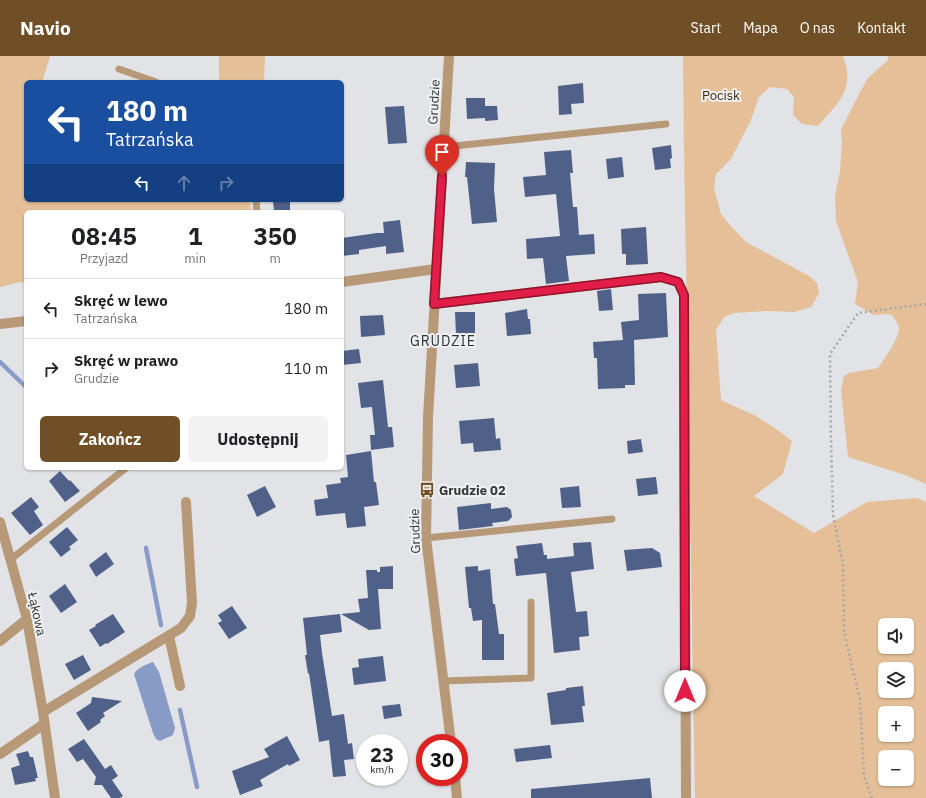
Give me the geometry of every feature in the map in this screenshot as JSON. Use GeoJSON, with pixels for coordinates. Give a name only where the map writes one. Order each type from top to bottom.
{"type":"FeatureCollection","features":[{"type":"Feature","properties":{"kind":"street","name":"Grudzie"},"geometry":{"type":"LineString","coordinates":[[449,56],[428,417],[426,538],[450,734]]}},
{"type":"Feature","properties":{"kind":"street"},"geometry":{"type":"LineString","coordinates":[[344,282],[436,269]]}},
{"type":"Feature","properties":{"kind":"street"},"geometry":{"type":"LineString","coordinates":[[434,304],[661,277],[678,282],[684,295],[686,798]]}},
{"type":"Feature","properties":{"kind":"street"},"geometry":{"type":"LineString","coordinates":[[0,324],[24,321]]}},
{"type":"Feature","properties":{"kind":"street"},"geometry":{"type":"LineString","coordinates":[[43,712],[169,636],[181,628],[190,616],[192,603],[186,502]]}},
{"type":"Feature","properties":{"kind":"street","name":"Łąkowa"},"geometry":{"type":"LineString","coordinates":[[0,522],[27,619],[43,712],[55,798]]}},
{"type":"Feature","properties":{"kind":"street"},"geometry":{"type":"LineString","coordinates":[[0,641],[27,619]]}},
{"type":"Feature","properties":{"kind":"street"},"geometry":{"type":"LineString","coordinates":[[169,636],[180,686]]}},
{"type":"Feature","properties":{"kind":"street"},"geometry":{"type":"LineString","coordinates":[[0,754],[44,724]]}},
{"type":"Feature","properties":{"kind":"street"},"geometry":{"type":"LineString","coordinates":[[456,786],[457,798]]}},
{"type":"Feature","properties":{"kind":"lane"},"geometry":{"type":"LineString","coordinates":[[119,69],[150,80]]}},
{"type":"Feature","properties":{"kind":"lane"},"geometry":{"type":"LineString","coordinates":[[444,147],[666,124]]}},
{"type":"Feature","properties":{"kind":"lane"},"geometry":{"type":"LineString","coordinates":[[10,560],[123,470]]}},
{"type":"Feature","properties":{"kind":"lane"},"geometry":{"type":"LineString","coordinates":[[426,538],[612,519]]}},
{"type":"Feature","properties":{"kind":"lane"},"geometry":{"type":"LineString","coordinates":[[443,681],[531,678],[531,602]]}},
{"type":"Feature","properties":{"kind":"path"},"geometry":{"type":"LineString","coordinates":[[872,798],[864,776],[860,700],[844,632],[843,566],[833,515],[830,354],[858,313],[926,304]]}},
{"type":"Feature","properties":{"kind":"green space"},"geometry":{"type":"Polygon","coordinates":[[[0,56],[50,57],[43,80],[24,80],[24,202],[250,202],[251,210],[24,210],[24,283],[20,282],[0,287],[0,56]]]}},
{"type":"Feature","properties":{"kind":"green space"},"geometry":{"type":"Polygon","coordinates":[[[219,56],[265,56],[264,80],[219,80],[219,56]]]}},
{"type":"Feature","properties":{"kind":"green space","name":"Pocisk"},"geometry":{"type":"Polygon","coordinates":[[[683,56],[843,56],[847,78],[846,87],[838,102],[818,126],[802,124],[793,115],[794,97],[787,89],[770,87],[759,97],[751,120],[731,159],[716,174],[714,188],[721,214],[729,224],[746,242],[809,276],[817,283],[819,293],[811,307],[794,312],[767,311],[734,313],[724,317],[716,330],[721,400],[756,416],[792,441],[783,474],[754,496],[814,533],[867,502],[917,498],[926,502],[926,798],[695,798],[683,56]]]}},
{"type":"Feature","properties":{"kind":"green space"},"geometry":{"type":"Polygon","coordinates":[[[888,56],[926,56],[926,484],[905,475],[848,457],[841,390],[844,376],[849,373],[878,368],[893,344],[899,329],[892,315],[874,315],[855,304],[858,282],[836,221],[835,196],[840,171],[842,141],[841,129],[867,79],[888,60],[888,56]]]}},
{"type":"Feature","properties":{"kind":"water"},"geometry":{"type":"Polygon","coordinates":[[[153,662],[159,672],[175,728],[173,735],[160,741],[156,739],[153,733],[134,674],[140,668],[153,662]]]}},
{"type":"Feature","properties":{"kind":"building"},"geometry":{"type":"Polygon","coordinates":[[[583,83],[584,103],[571,104],[572,114],[559,115],[558,86],[583,83]]]}},
{"type":"Feature","properties":{"kind":"building"},"geometry":{"type":"Polygon","coordinates":[[[466,98],[485,98],[485,106],[497,106],[498,120],[485,121],[485,118],[467,119],[466,98]]]}},
{"type":"Feature","properties":{"kind":"building"},"geometry":{"type":"Polygon","coordinates":[[[404,106],[407,143],[388,144],[385,107],[404,106]]]}},
{"type":"Feature","properties":{"kind":"building"},"geometry":{"type":"Polygon","coordinates":[[[671,145],[671,168],[655,170],[652,148],[671,145]]]}},
{"type":"Feature","properties":{"kind":"building"},"geometry":{"type":"Polygon","coordinates":[[[571,150],[573,173],[570,173],[573,207],[577,207],[579,235],[594,234],[595,254],[566,256],[569,281],[546,284],[543,258],[527,259],[526,239],[560,236],[556,194],[525,197],[523,177],[546,175],[544,152],[571,150]]]}},
{"type":"Feature","properties":{"kind":"building"},"geometry":{"type":"Polygon","coordinates":[[[622,157],[624,177],[608,179],[606,159],[622,157]]]}},
{"type":"Feature","properties":{"kind":"building"},"geometry":{"type":"Polygon","coordinates":[[[466,162],[495,163],[494,189],[497,222],[472,224],[467,177],[465,177],[466,162]]]}},
{"type":"Feature","properties":{"kind":"building"},"geometry":{"type":"Polygon","coordinates":[[[273,202],[290,202],[290,210],[274,210],[273,202]]]}},
{"type":"Feature","properties":{"kind":"building"},"geometry":{"type":"Polygon","coordinates":[[[400,220],[404,252],[386,254],[386,246],[359,250],[359,254],[344,256],[344,238],[384,233],[383,222],[400,220]]]}},
{"type":"Feature","properties":{"kind":"building"},"geometry":{"type":"Polygon","coordinates":[[[646,227],[648,264],[626,265],[626,254],[622,254],[621,229],[646,227]]]}},
{"type":"Feature","properties":{"kind":"building"},"geometry":{"type":"Polygon","coordinates":[[[611,289],[613,310],[599,311],[597,291],[611,289]]]}},
{"type":"Feature","properties":{"kind":"building"},"geometry":{"type":"Polygon","coordinates":[[[666,293],[668,337],[634,340],[635,385],[625,385],[625,388],[598,389],[597,358],[594,358],[593,342],[623,340],[621,322],[639,320],[638,294],[666,293]]]}},
{"type":"Feature","properties":{"kind":"building"},"geometry":{"type":"Polygon","coordinates":[[[527,309],[528,319],[530,319],[531,334],[507,336],[505,313],[527,309]]]}},
{"type":"Feature","properties":{"kind":"building"},"geometry":{"type":"Polygon","coordinates":[[[455,312],[475,312],[475,334],[456,335],[455,312]]]}},
{"type":"Feature","properties":{"kind":"building"},"geometry":{"type":"Polygon","coordinates":[[[383,315],[385,335],[361,337],[360,316],[383,315]]]}},
{"type":"Feature","properties":{"kind":"building"},"geometry":{"type":"Polygon","coordinates":[[[359,349],[361,363],[344,365],[344,351],[359,349]]]}},
{"type":"Feature","properties":{"kind":"building"},"geometry":{"type":"Polygon","coordinates":[[[478,363],[480,386],[456,388],[454,365],[478,363]]]}},
{"type":"Feature","properties":{"kind":"building"},"geometry":{"type":"Polygon","coordinates":[[[383,380],[388,427],[392,427],[394,447],[371,450],[370,435],[375,435],[372,407],[361,408],[358,383],[383,380]]]}},
{"type":"Feature","properties":{"kind":"building"},"geometry":{"type":"Polygon","coordinates":[[[494,418],[496,439],[500,438],[501,450],[474,452],[473,443],[461,444],[459,421],[494,418]]]}},
{"type":"Feature","properties":{"kind":"building"},"geometry":{"type":"Polygon","coordinates":[[[641,439],[643,452],[628,454],[627,441],[641,439]]]}},
{"type":"Feature","properties":{"kind":"building"},"geometry":{"type":"Polygon","coordinates":[[[371,451],[374,482],[376,482],[379,505],[364,507],[366,526],[347,528],[345,513],[316,516],[314,500],[328,498],[326,485],[341,483],[340,478],[348,477],[346,455],[371,451]]]}},
{"type":"Feature","properties":{"kind":"building"},"geometry":{"type":"Polygon","coordinates":[[[60,471],[80,491],[65,502],[49,481],[60,471]]]}},
{"type":"Feature","properties":{"kind":"building"},"geometry":{"type":"Polygon","coordinates":[[[656,477],[658,494],[638,496],[636,479],[656,477]]]}},
{"type":"Feature","properties":{"kind":"building"},"geometry":{"type":"Polygon","coordinates":[[[265,486],[276,507],[257,517],[247,495],[265,486]]]}},
{"type":"Feature","properties":{"kind":"building"},"geometry":{"type":"Polygon","coordinates":[[[579,486],[581,507],[562,508],[560,488],[579,486]]]}},
{"type":"Feature","properties":{"kind":"building"},"geometry":{"type":"Polygon","coordinates":[[[31,497],[39,507],[34,511],[43,525],[30,535],[11,513],[31,497]]]}},
{"type":"Feature","properties":{"kind":"building"},"geometry":{"type":"Polygon","coordinates":[[[491,503],[491,509],[507,507],[511,510],[512,517],[508,521],[492,523],[493,526],[459,530],[457,507],[491,503]]]}},
{"type":"Feature","properties":{"kind":"building"},"geometry":{"type":"Polygon","coordinates":[[[67,527],[78,540],[69,547],[71,549],[61,557],[49,542],[67,527]]]}},
{"type":"Feature","properties":{"kind":"building"},"geometry":{"type":"Polygon","coordinates":[[[591,542],[594,569],[571,572],[576,612],[587,611],[589,636],[579,637],[580,650],[554,653],[546,573],[516,576],[514,559],[518,558],[516,546],[542,543],[544,555],[547,555],[547,559],[574,556],[573,543],[591,542]]]}},
{"type":"Feature","properties":{"kind":"building"},"geometry":{"type":"Polygon","coordinates":[[[652,548],[660,553],[662,567],[627,571],[624,550],[652,548]]]}},
{"type":"Feature","properties":{"kind":"building"},"geometry":{"type":"Polygon","coordinates":[[[106,552],[114,564],[96,577],[89,565],[106,552]]]}},
{"type":"Feature","properties":{"kind":"building"},"geometry":{"type":"Polygon","coordinates":[[[393,566],[393,589],[378,589],[381,629],[369,630],[341,614],[360,612],[358,599],[368,598],[366,570],[377,570],[377,572],[380,572],[380,567],[393,566]]]}},
{"type":"Feature","properties":{"kind":"building"},"geometry":{"type":"Polygon","coordinates":[[[478,566],[478,571],[490,569],[493,604],[495,604],[499,634],[504,634],[504,660],[482,660],[482,620],[473,621],[471,608],[469,608],[465,567],[478,566]]]}},
{"type":"Feature","properties":{"kind":"building"},"geometry":{"type":"Polygon","coordinates":[[[65,584],[77,602],[61,613],[49,596],[65,584]]]}},
{"type":"Feature","properties":{"kind":"building"},"geometry":{"type":"Polygon","coordinates":[[[232,606],[247,628],[229,639],[218,623],[222,621],[218,615],[232,606]]]}},
{"type":"Feature","properties":{"kind":"building"},"geometry":{"type":"Polygon","coordinates":[[[113,614],[125,632],[100,647],[89,630],[113,614]]]}},
{"type":"Feature","properties":{"kind":"building"},"geometry":{"type":"Polygon","coordinates":[[[340,614],[342,632],[320,635],[332,716],[344,714],[348,744],[352,743],[354,759],[344,760],[346,776],[333,777],[329,740],[319,742],[305,655],[307,655],[303,618],[340,614]]]}},
{"type":"Feature","properties":{"kind":"building"},"geometry":{"type":"Polygon","coordinates":[[[83,655],[91,670],[74,680],[65,664],[83,655]]]}},
{"type":"Feature","properties":{"kind":"building"},"geometry":{"type":"Polygon","coordinates":[[[383,656],[386,681],[354,685],[352,668],[359,667],[358,659],[383,656]]]}},
{"type":"Feature","properties":{"kind":"building"},"geometry":{"type":"Polygon","coordinates":[[[583,686],[585,706],[582,706],[584,722],[551,725],[547,693],[566,690],[566,688],[583,686]]]}},
{"type":"Feature","properties":{"kind":"building"},"geometry":{"type":"Polygon","coordinates":[[[92,697],[122,701],[103,713],[105,716],[100,720],[101,722],[88,731],[76,713],[91,703],[92,697]]]}},
{"type":"Feature","properties":{"kind":"building"},"geometry":{"type":"Polygon","coordinates":[[[400,704],[402,716],[384,719],[382,706],[400,704]]]}},
{"type":"Feature","properties":{"kind":"building"},"geometry":{"type":"Polygon","coordinates":[[[287,736],[300,760],[289,766],[288,764],[260,780],[263,786],[240,795],[232,771],[269,757],[264,749],[287,736]]]}},
{"type":"Feature","properties":{"kind":"building"},"geometry":{"type":"Polygon","coordinates":[[[84,739],[105,769],[111,765],[118,776],[112,780],[123,796],[120,798],[111,798],[102,785],[94,785],[96,777],[83,759],[77,762],[68,749],[84,739]]]}},
{"type":"Feature","properties":{"kind":"building"},"geometry":{"type":"Polygon","coordinates":[[[550,745],[552,758],[516,762],[514,749],[550,745]]]}},
{"type":"Feature","properties":{"kind":"building"},"geometry":{"type":"Polygon","coordinates":[[[28,751],[30,757],[33,757],[38,778],[35,778],[36,781],[15,785],[11,768],[20,765],[16,754],[28,751]]]}},
{"type":"Feature","properties":{"kind":"building"},"geometry":{"type":"Polygon","coordinates":[[[650,778],[652,798],[531,798],[531,789],[650,778]]]}},
{"type":"Feature","properties":{"kind":"waterway"},"geometry":{"type":"LineString","coordinates":[[0,362],[24,385]]}},
{"type":"Feature","properties":{"kind":"waterway"},"geometry":{"type":"LineString","coordinates":[[146,548],[161,625]]}},
{"type":"Feature","properties":{"kind":"waterway"},"geometry":{"type":"LineString","coordinates":[[180,710],[197,787]]}},
{"type":"Feature","properties":{"kind":"place","name":"Grudzie 02"},"geometry":{"type":"Point","coordinates":[427,490]}},
{"type":"Feature","properties":{"kind":"district","name":"GRUDZIE"},"geometry":{"type":"Point","coordinates":[443,341]}},
{"type":"Feature","properties":{"kind":"route"},"geometry":{"type":"LineString","coordinates":[[442,176],[434,304],[661,277],[678,282],[684,295],[685,691]]}}]}
